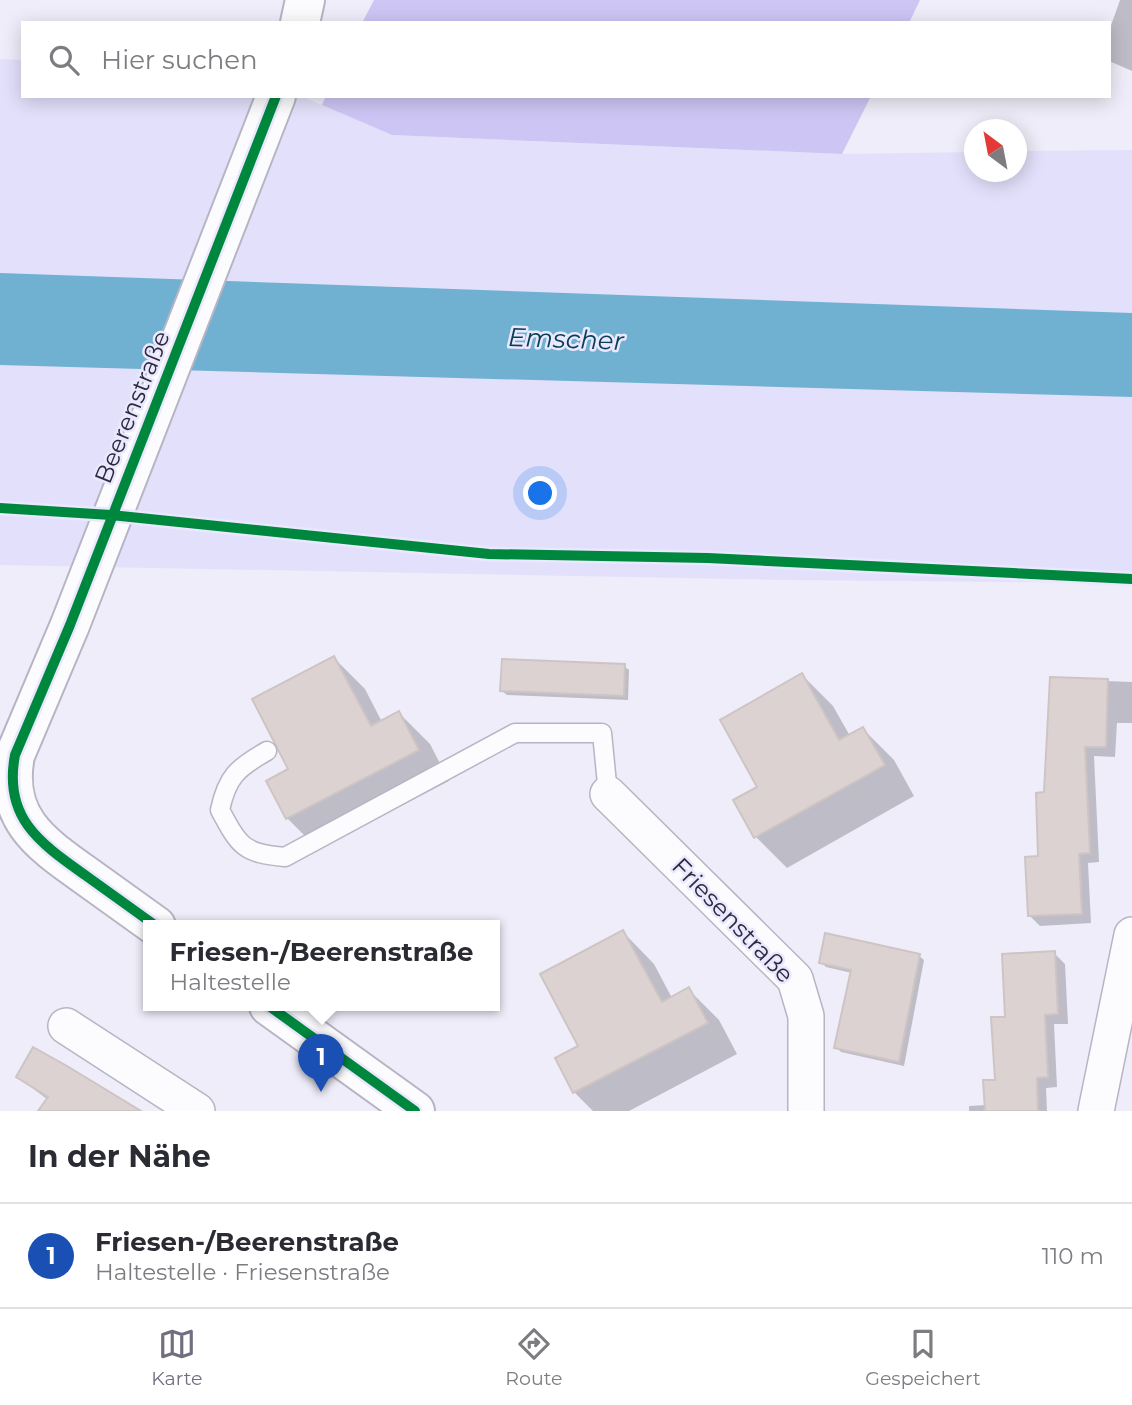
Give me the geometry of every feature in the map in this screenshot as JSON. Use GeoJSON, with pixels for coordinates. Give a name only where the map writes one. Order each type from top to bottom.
{"type":"FeatureCollection","features":[{"type":"Feature","properties":{"kind":"main road"},"geometry":{"type":"LineString","coordinates":[[301,21],[306,0]]}},
{"type":"Feature","properties":{"kind":"main road","name":"Beerenstraße"},"geometry":{"type":"LineString","coordinates":[[10,818],[11,774],[15,755],[70,625],[216,256],[275,98]]}},
{"type":"Feature","properties":{"kind":"main road"},"geometry":{"type":"LineString","coordinates":[[10,818],[41,844],[148,920]]}},
{"type":"Feature","properties":{"kind":"main road"},"geometry":{"type":"LineString","coordinates":[[276,1011],[415,1111]]}},
{"type":"Feature","properties":{"kind":"street","name":"Friesenstraße"},"geometry":{"type":"LineString","coordinates":[[608,794],[794,979],[806,1016],[806,1111]]}},
{"type":"Feature","properties":{"kind":"street"},"geometry":{"type":"LineString","coordinates":[[1096,1111],[1121,1047],[1132,935]]}},
{"type":"Feature","properties":{"kind":"street"},"geometry":{"type":"LineString","coordinates":[[66,1026],[197,1111]]}},
{"type":"Feature","properties":{"kind":"lane"},"geometry":{"type":"LineString","coordinates":[[267,751],[244,764],[226,784],[220,810],[234,836],[253,854],[285,857],[515,733],[602,733],[608,794]]}},
{"type":"Feature","properties":{"kind":"shaded area"},"geometry":{"type":"Polygon","coordinates":[[[374,0],[920,0],[910,21],[363,21],[374,0]]]}},
{"type":"Feature","properties":{"kind":"shaded area"},"geometry":{"type":"Polygon","coordinates":[[[0,59],[21,60],[21,98],[306,98],[392,135],[842,154],[964,152],[964,182],[1027,182],[1027,151],[1132,150],[1132,583],[785,580],[0,565],[0,59]]]}},
{"type":"Feature","properties":{"kind":"shaded area"},"geometry":{"type":"Polygon","coordinates":[[[325,98],[870,98],[842,154],[392,135],[322,105],[325,98]]]}},
{"type":"Feature","properties":{"kind":"water","name":"Emscher"},"geometry":{"type":"Polygon","coordinates":[[[0,273],[1132,313],[1132,397],[0,365],[0,273]]]}},
{"type":"Feature","properties":{"kind":"building"},"geometry":{"type":"Polygon","coordinates":[[[334,656],[371,726],[399,711],[419,750],[286,819],[266,781],[288,769],[252,699],[334,656]]]}},
{"type":"Feature","properties":{"kind":"building"},"geometry":{"type":"Polygon","coordinates":[[[502,659],[625,664],[624,696],[500,691],[502,659]]]}},
{"type":"Feature","properties":{"kind":"building"},"geometry":{"type":"Polygon","coordinates":[[[802,673],[839,740],[863,727],[885,765],[754,838],[733,800],[757,787],[720,720],[802,673]]]}},
{"type":"Feature","properties":{"kind":"building"},"geometry":{"type":"Polygon","coordinates":[[[1050,677],[1108,679],[1106,747],[1085,747],[1090,853],[1079,854],[1082,914],[1028,916],[1025,857],[1038,856],[1036,793],[1044,792],[1050,677]]]}},
{"type":"Feature","properties":{"kind":"building"},"geometry":{"type":"Polygon","coordinates":[[[623,930],[662,1002],[689,987],[708,1023],[573,1093],[555,1058],[578,1046],[540,974],[623,930]]]}},
{"type":"Feature","properties":{"kind":"building"},"geometry":{"type":"Polygon","coordinates":[[[825,933],[920,954],[899,1062],[834,1048],[851,970],[819,963],[825,933]]]}},
{"type":"Feature","properties":{"kind":"building"},"geometry":{"type":"Polygon","coordinates":[[[1055,951],[1058,1014],[1045,1015],[1048,1077],[1037,1078],[1038,1111],[985,1111],[983,1080],[995,1080],[991,1017],[1005,1017],[1002,954],[1055,951]]]}},
{"type":"Feature","properties":{"kind":"building"},"geometry":{"type":"Polygon","coordinates":[[[33,1047],[141,1111],[38,1111],[48,1097],[16,1077],[33,1047]]]}},
{"type":"Feature","properties":{"kind":"cycle path"},"geometry":{"type":"LineString","coordinates":[[148,920],[53,852],[29,827],[15,796],[15,755],[70,625],[275,98]]}},
{"type":"Feature","properties":{"kind":"cycle path"},"geometry":{"type":"LineString","coordinates":[[0,508],[111,515],[489,554],[708,558],[1132,579]]}},
{"type":"Feature","properties":{"kind":"cycle path"},"geometry":{"type":"LineString","coordinates":[[276,1011],[415,1111]]}},
{"type":"Feature","properties":{"kind":"place","name":"Friesen-/Beerenstraße"},"geometry":{"type":"Point","coordinates":[321,1092]}}]}
